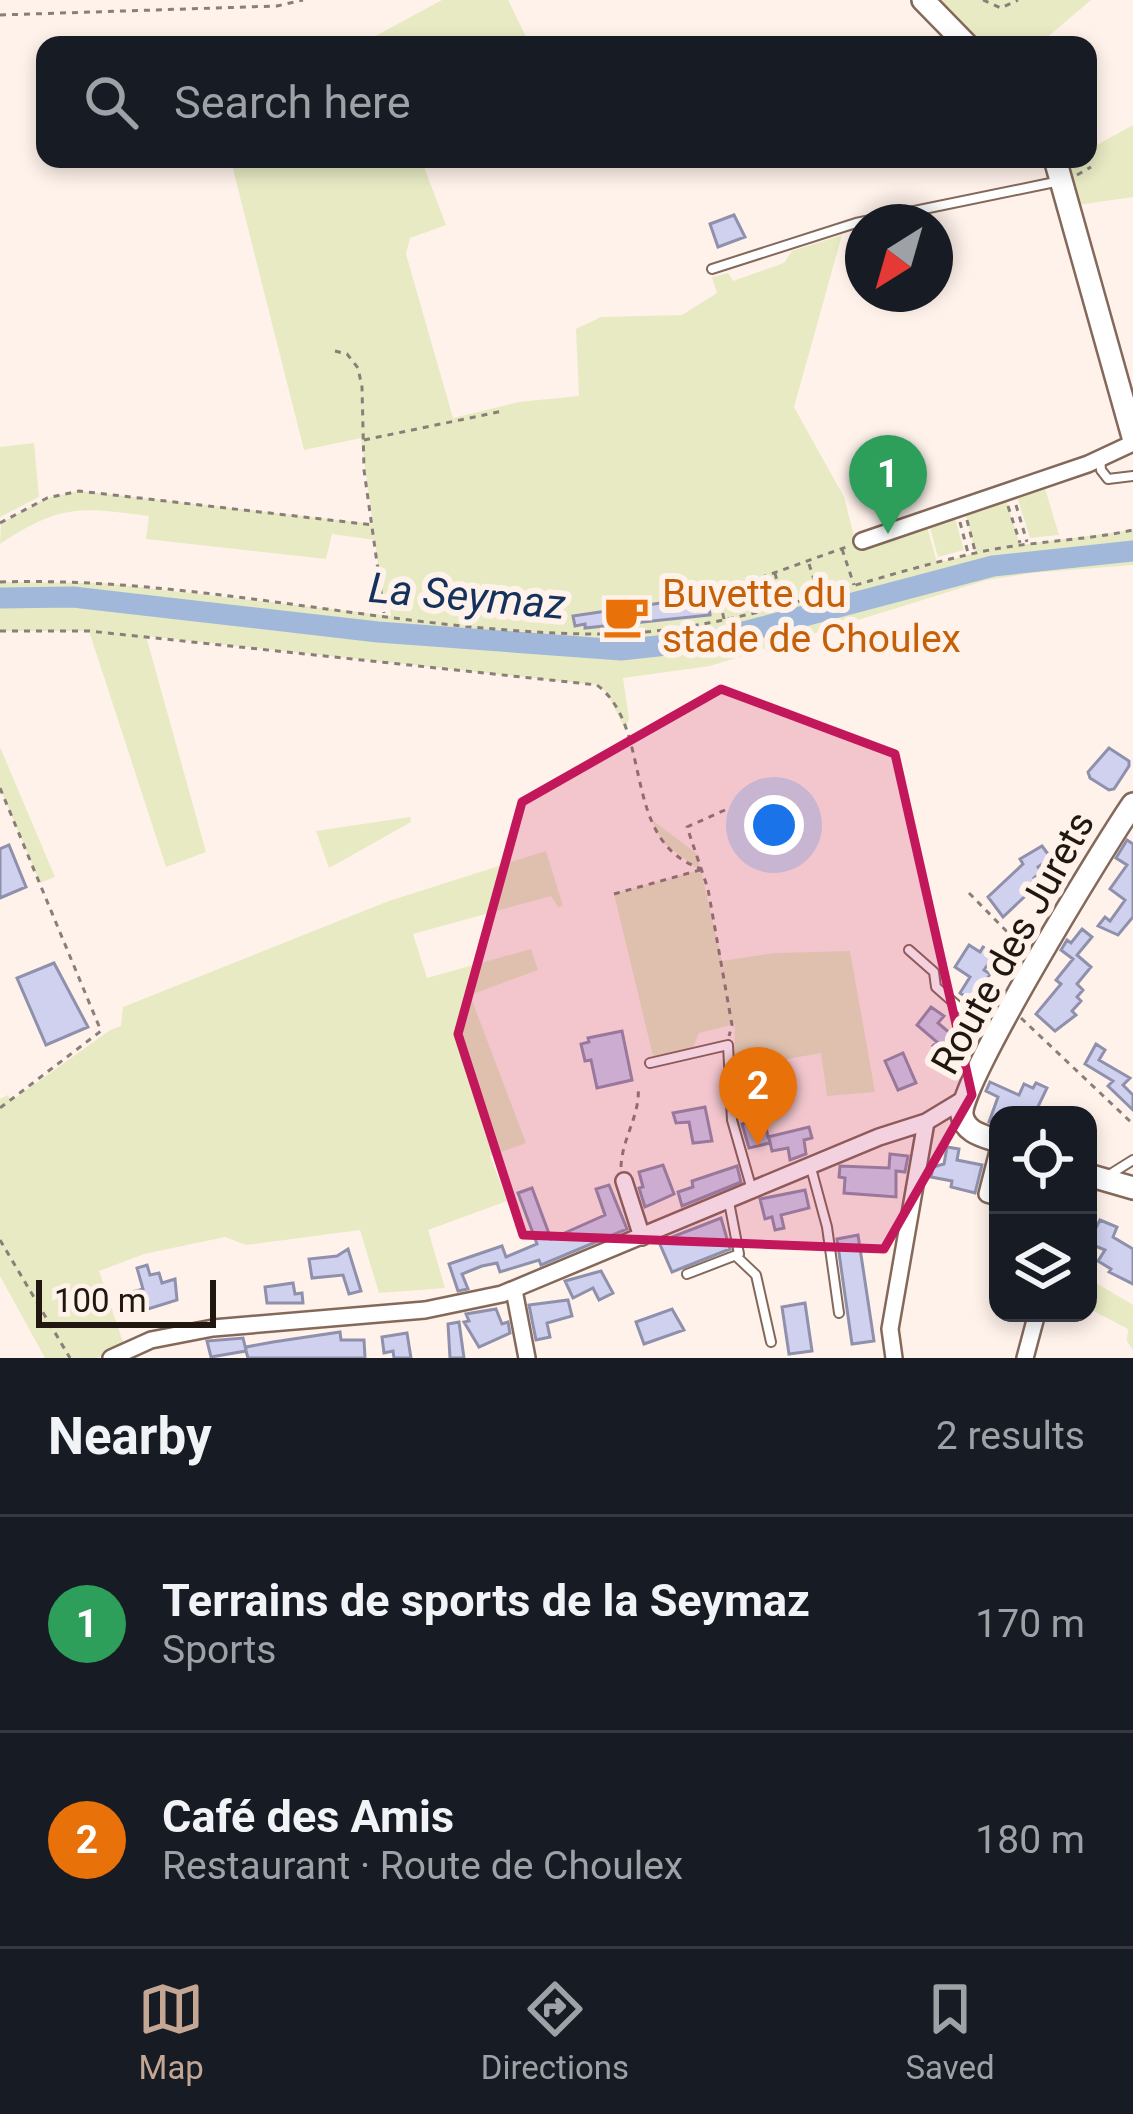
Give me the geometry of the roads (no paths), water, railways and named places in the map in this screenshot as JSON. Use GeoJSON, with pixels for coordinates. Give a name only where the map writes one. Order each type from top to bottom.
{"type":"FeatureCollection","features":[{"type":"Feature","properties":{"kind":"street"},"geometry":{"type":"LineString","coordinates":[[923,0],[958,36]]}},
{"type":"Feature","properties":{"kind":"street"},"geometry":{"type":"LineString","coordinates":[[862,542],[1088,464],[1133,440],[1058,170]]}},
{"type":"Feature","properties":{"kind":"street","name":"Route des Jurets"},"geometry":{"type":"LineString","coordinates":[[965,1115],[994,1038],[1133,804]]}},
{"type":"Feature","properties":{"kind":"street"},"geometry":{"type":"LineString","coordinates":[[926,1122],[965,1115]]}},
{"type":"Feature","properties":{"kind":"street"},"geometry":{"type":"LineString","coordinates":[[111,1358],[170,1335],[425,1310],[514,1290],[879,1137],[965,1115],[989,1134]]}},
{"type":"Feature","properties":{"kind":"street"},"geometry":{"type":"LineString","coordinates":[[894,1358],[890,1328],[926,1122]]}},
{"type":"Feature","properties":{"kind":"street"},"geometry":{"type":"LineString","coordinates":[[1097,1177],[1133,1188]]}},
{"type":"Feature","properties":{"kind":"street"},"geometry":{"type":"LineString","coordinates":[[623,1181],[642,1237]]}},
{"type":"Feature","properties":{"kind":"street"},"geometry":{"type":"LineString","coordinates":[[514,1290],[527,1358]]}},
{"type":"Feature","properties":{"kind":"street"},"geometry":{"type":"LineString","coordinates":[[1025,1358],[1035,1322]]}},
{"type":"Feature","properties":{"kind":"lane"},"geometry":{"type":"LineString","coordinates":[[712,269],[856,223],[1058,170]]}},
{"type":"Feature","properties":{"kind":"lane"},"geometry":{"type":"LineString","coordinates":[[1100,456],[1101,470],[1108,479],[1133,476]]}},
{"type":"Feature","properties":{"kind":"lane"},"geometry":{"type":"LineString","coordinates":[[909,950],[934,971],[936,987],[994,1038]]}},
{"type":"Feature","properties":{"kind":"lane"},"geometry":{"type":"LineString","coordinates":[[650,1063],[728,1045],[732,1120],[752,1192]]}},
{"type":"Feature","properties":{"kind":"lane"},"geometry":{"type":"LineString","coordinates":[[1097,1177],[1133,1160]]}},
{"type":"Feature","properties":{"kind":"lane"},"geometry":{"type":"LineString","coordinates":[[811,1166],[827,1227],[839,1313]]}},
{"type":"Feature","properties":{"kind":"lane"},"geometry":{"type":"LineString","coordinates":[[729,1202],[739,1240],[737,1257]]}},
{"type":"Feature","properties":{"kind":"lane"},"geometry":{"type":"LineString","coordinates":[[687,1274],[737,1257]]}},
{"type":"Feature","properties":{"kind":"lane"},"geometry":{"type":"LineString","coordinates":[[737,1257],[756,1276],[771,1342]]}},
{"type":"Feature","properties":{"kind":"waterway","name":"La Seymaz"},"geometry":{"type":"LineString","coordinates":[[0,598],[73,597],[378,632],[621,650],[713,640],[993,566],[1133,551]]}},
{"type":"Feature","properties":{"kind":"place","name":"Terrains de sports de la Seymaz"},"geometry":{"type":"Point","coordinates":[888,534]}},
{"type":"Feature","properties":{"kind":"place","name":"Buvette du stade de Choulex"},"geometry":{"type":"Point","coordinates":[626,616]}},
{"type":"Feature","properties":{"kind":"place","name":"Café des Amis"},"geometry":{"type":"Point","coordinates":[758,1146]}}]}
